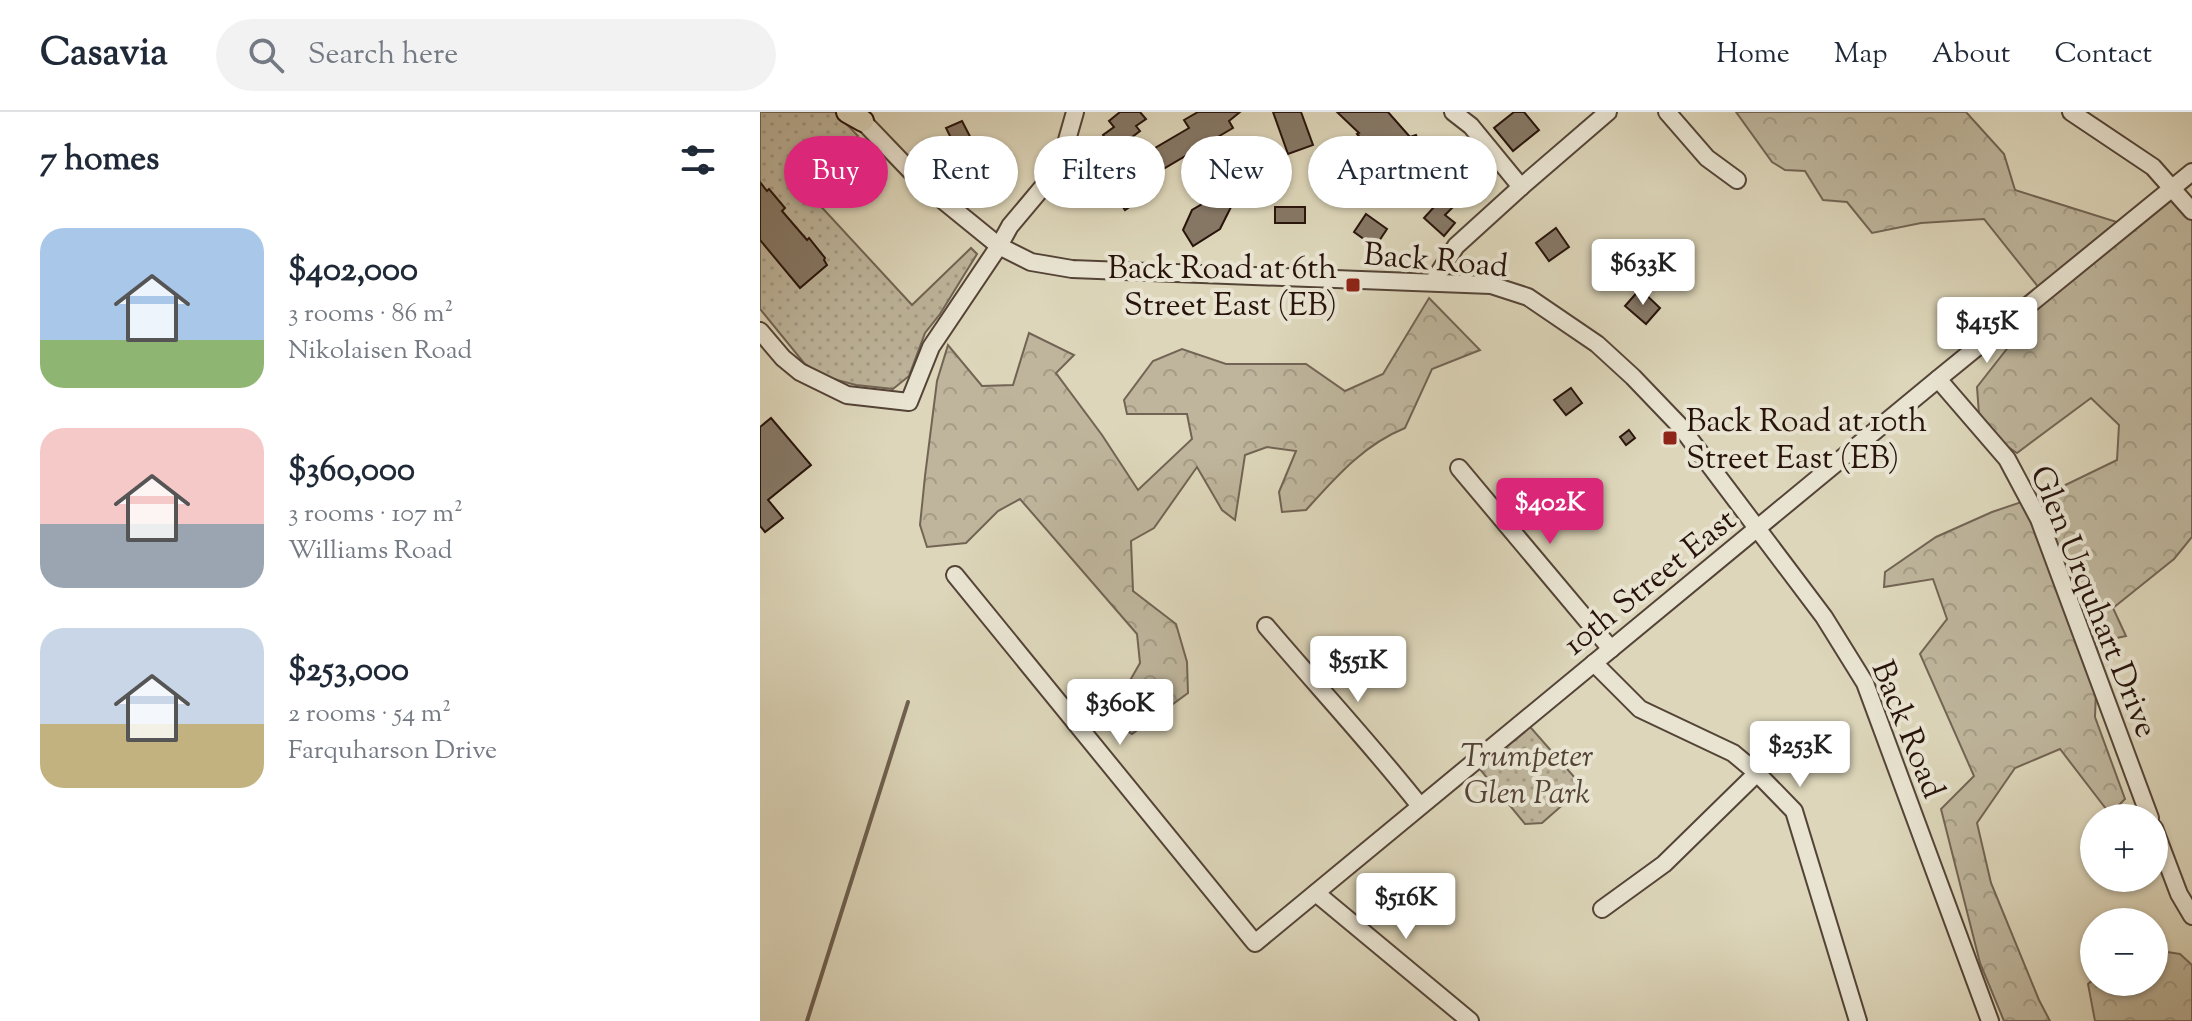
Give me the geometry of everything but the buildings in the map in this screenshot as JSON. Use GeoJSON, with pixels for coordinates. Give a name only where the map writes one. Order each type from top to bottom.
{"type":"FeatureCollection","features":[{"type":"Feature","properties":{"kind":"street"},"geometry":{"type":"LineString","coordinates":[[760,331],[800,372],[847,395],[909,402],[931,347],[1010,226],[1061,161],[1075,112]]}},
{"type":"Feature","properties":{"kind":"street"},"geometry":{"type":"LineString","coordinates":[[1453,112],[1471,126],[1521,187]]}},
{"type":"Feature","properties":{"kind":"street"},"geometry":{"type":"LineString","coordinates":[[1433,282],[1456,246],[1608,112]]}},
{"type":"Feature","properties":{"kind":"street"},"geometry":{"type":"LineString","coordinates":[[1667,112],[1707,158],[1737,180]]}},
{"type":"Feature","properties":{"kind":"street"},"geometry":{"type":"LineString","coordinates":[[2071,112],[2153,167],[2192,211]]}},
{"type":"Feature","properties":{"kind":"street","name":"Back Road"},"geometry":{"type":"LineString","coordinates":[[856,114],[924,185],[999,246],[1031,262],[1072,269],[1491,285],[1528,297],[1597,344],[1680,426],[1824,617],[1865,683],[1990,1021]]}},
{"type":"Feature","properties":{"kind":"street","name":"10th Street East"},"geometry":{"type":"LineString","coordinates":[[955,575],[1255,943],[2192,172]]}},
{"type":"Feature","properties":{"kind":"street","name":"Glen Urquhart Drive"},"geometry":{"type":"LineString","coordinates":[[1938,379],[2007,459],[2039,519],[2145,804]]}},
{"type":"Feature","properties":{"kind":"street"},"geometry":{"type":"LineString","coordinates":[[1459,468],[1611,649]]}},
{"type":"Feature","properties":{"kind":"street"},"geometry":{"type":"LineString","coordinates":[[1266,626],[1358,734],[1378,753],[1420,806]]}},
{"type":"Feature","properties":{"kind":"street"},"geometry":{"type":"LineString","coordinates":[[1594,663],[1640,709],[1733,753],[1794,811],[1858,1021]]}},
{"type":"Feature","properties":{"kind":"street"},"geometry":{"type":"LineString","coordinates":[[1602,909],[1664,864],[1757,773]]}},
{"type":"Feature","properties":{"kind":"street"},"geometry":{"type":"LineString","coordinates":[[2168,865],[2179,894],[2192,916]]}},
{"type":"Feature","properties":{"kind":"street"},"geometry":{"type":"LineString","coordinates":[[1316,893],[1470,1021]]}},
{"type":"Feature","properties":{"kind":"green space"},"geometry":{"type":"Polygon","coordinates":[[[760,112],[835,112],[858,136],[784,136],[784,208],[822,208],[912,305],[971,248],[977,254],[925,333],[909,376],[893,389],[856,385],[822,376],[804,363],[760,309],[760,112]]]}},
{"type":"Feature","properties":{"kind":"green space"},"geometry":{"type":"Polygon","coordinates":[[[1736,112],[1966,112],[2004,154],[2015,190],[2126,225],[2172,188],[2192,213],[2192,537],[2174,559],[2113,608],[2126,636],[2098,642],[2095,717],[2125,799],[2120,804],[2102,804],[2060,749],[2015,768],[1977,823],[1991,883],[2050,1021],[2004,1021],[1980,963],[1941,809],[1974,776],[1920,654],[1947,619],[1933,579],[1884,587],[1885,572],[1936,537],[1992,512],[2051,492],[2117,460],[2119,425],[2091,398],[2017,453],[1980,428],[1977,387],[2024,327],[2043,293],[1984,219],[1921,223],[1872,233],[1847,202],[1823,200],[1805,171],[1785,170],[1772,162],[1736,112]]]}},
{"type":"Feature","properties":{"kind":"green space"},"geometry":{"type":"Polygon","coordinates":[[[1429,298],[1480,350],[1432,369],[1405,428],[1363,453],[1306,510],[1282,512],[1279,492],[1296,451],[1267,447],[1245,455],[1235,520],[1222,510],[1197,467],[1154,528],[1131,541],[1133,591],[1176,624],[1187,662],[1188,693],[1132,734],[1115,723],[1116,705],[1140,663],[1137,634],[1020,499],[998,511],[966,543],[927,547],[920,525],[925,476],[937,381],[948,345],[982,386],[1013,385],[1029,333],[1074,355],[1056,373],[1138,490],[1192,439],[1187,414],[1127,414],[1124,400],[1153,361],[1182,349],[1226,364],[1306,364],[1345,391],[1383,374],[1429,298]]]}},
{"type":"Feature","properties":{"kind":"green space","name":"Trumpeter Glen Park"},"geometry":{"type":"Polygon","coordinates":[[[1524,720],[1583,787],[1542,823],[1525,824],[1474,762],[1524,720]]]}},
{"type":"Feature","properties":{"kind":"green space"},"geometry":{"type":"Polygon","coordinates":[[[2168,952],[2180,954],[2192,965],[2192,1021],[2095,1021],[2090,996],[2168,996],[2168,952]]]}},
{"type":"Feature","properties":{"kind":"waterway"},"geometry":{"type":"LineString","coordinates":[[807,1021],[908,702]]}},
{"type":"Feature","properties":{"kind":"place","name":"Back Road at 6th Street East (EB)"},"geometry":{"type":"Point","coordinates":[1353,285]}},
{"type":"Feature","properties":{"kind":"place","name":"Back Road at 10th Street East (EB)"},"geometry":{"type":"Point","coordinates":[1670,438]}}]}
